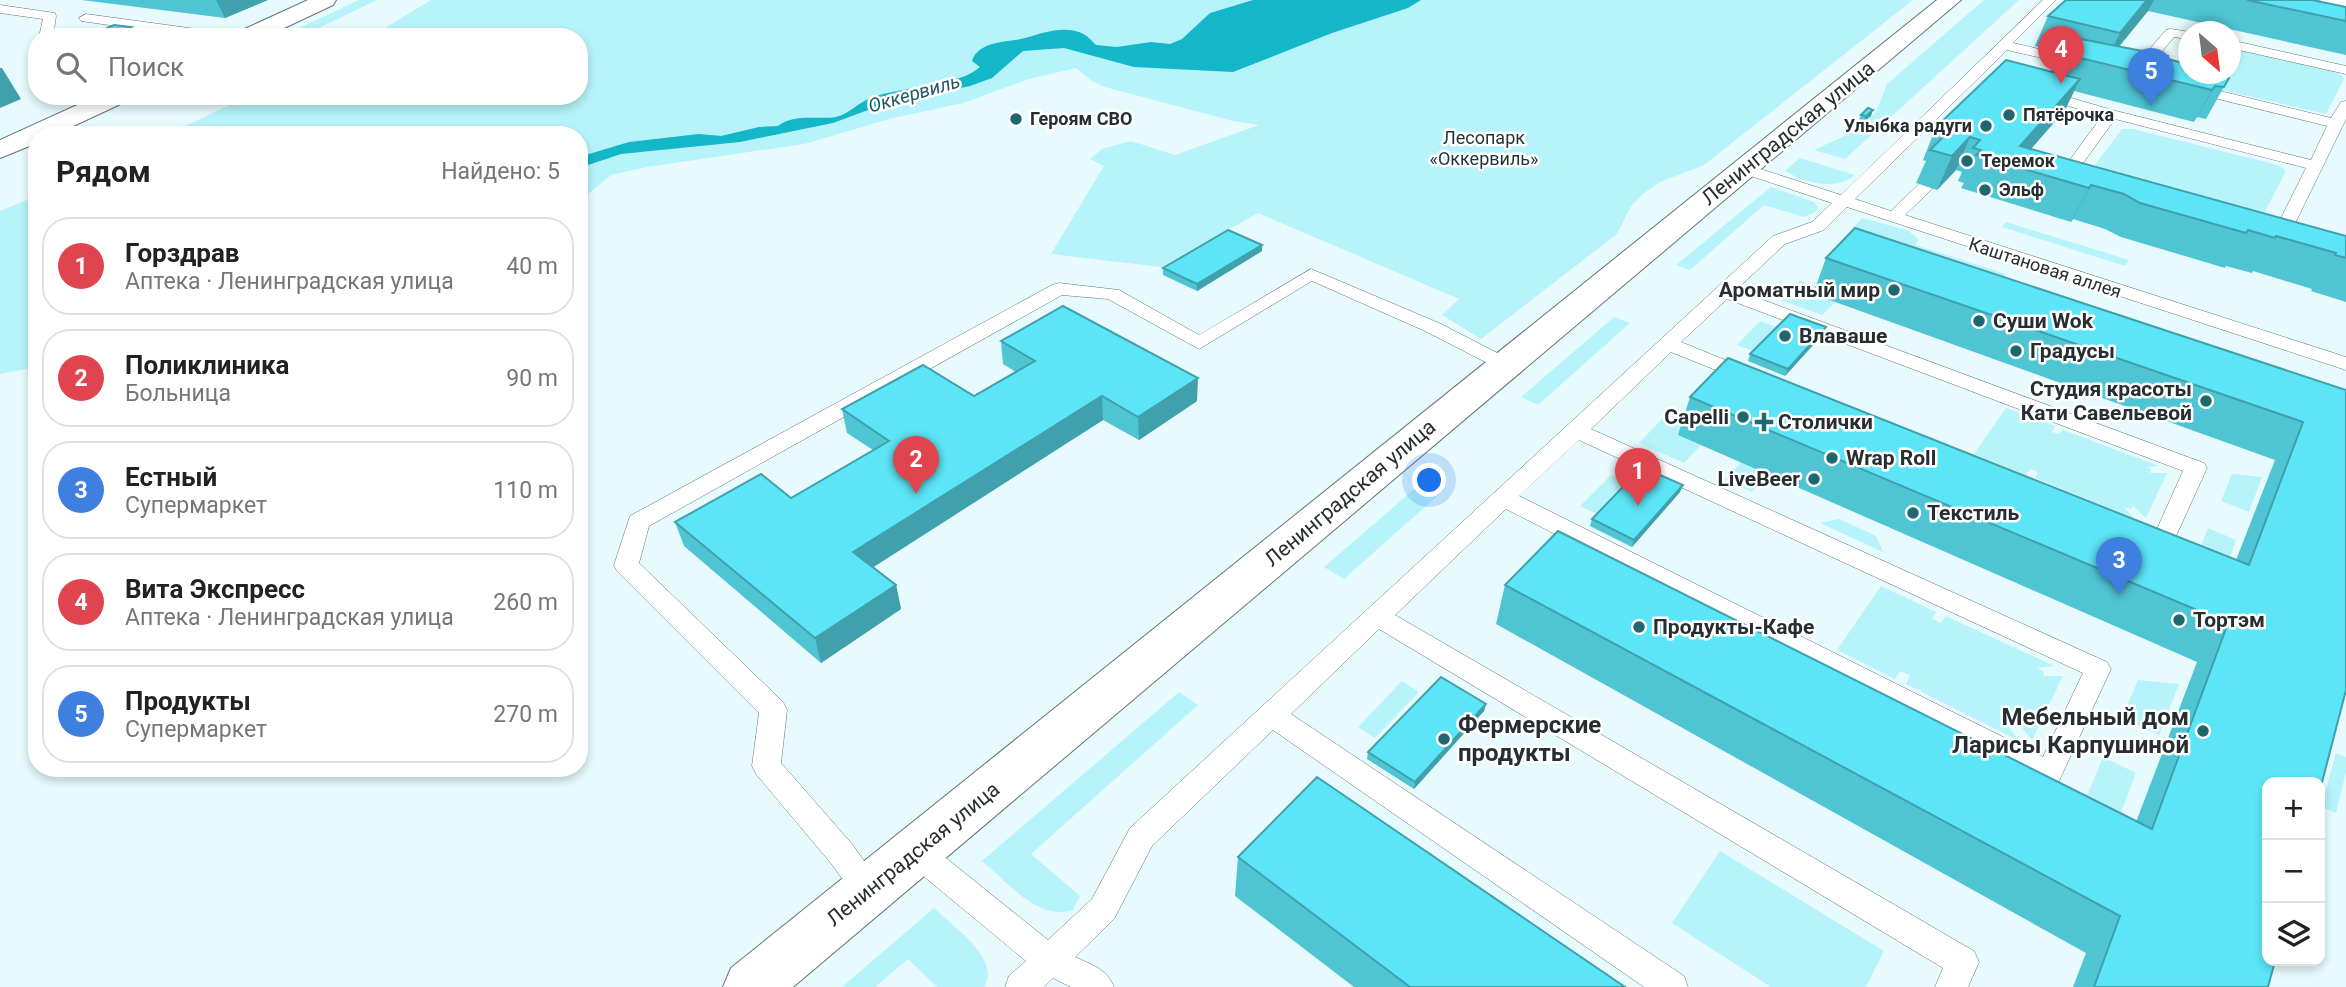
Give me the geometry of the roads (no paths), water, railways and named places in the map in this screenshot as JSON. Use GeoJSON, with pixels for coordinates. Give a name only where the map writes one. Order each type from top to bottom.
{"type":"FeatureCollection","features":[{"type":"Feature","properties":{"kind":"street"},"geometry":{"type":"LineString","coordinates":[[271,28],[325,0]]}},
{"type":"Feature","properties":{"kind":"street"},"geometry":{"type":"LineString","coordinates":[[276,28],[347,0]]}},
{"type":"Feature","properties":{"kind":"street","name":"Ленинградская улица"},"geometry":{"type":"LineString","coordinates":[[751,987],[1950,0]]}},
{"type":"Feature","properties":{"kind":"street"},"geometry":{"type":"LineString","coordinates":[[52,126],[98,105]]}},
{"type":"Feature","properties":{"kind":"street"},"geometry":{"type":"LineString","coordinates":[[82,126],[126,105]]}},
{"type":"Feature","properties":{"kind":"street"},"geometry":{"type":"LineString","coordinates":[[0,150],[28,137]]}},
{"type":"Feature","properties":{"kind":"street"},"geometry":{"type":"LineString","coordinates":[[0,162],[28,150]]}},
{"type":"Feature","properties":{"kind":"lane"},"geometry":{"type":"LineString","coordinates":[[1021,987],[1103,909],[1142,837],[1779,240],[1818,226],[2050,0]]}},
{"type":"Feature","properties":{"kind":"lane"},"geometry":{"type":"LineString","coordinates":[[2326,0],[2346,4]]}},
{"type":"Feature","properties":{"kind":"lane"},"geometry":{"type":"LineString","coordinates":[[0,9],[50,16],[48,28]]}},
{"type":"Feature","properties":{"kind":"lane"},"geometry":{"type":"LineString","coordinates":[[86,18],[162,28]]}},
{"type":"Feature","properties":{"kind":"lane"},"geometry":{"type":"LineString","coordinates":[[2135,75],[2171,33],[2178,33]]}},
{"type":"Feature","properties":{"kind":"lane"},"geometry":{"type":"LineString","coordinates":[[2003,46],[2096,66]]}},
{"type":"Feature","properties":{"kind":"lane"},"geometry":{"type":"LineString","coordinates":[[2241,46],[2346,70]]}},
{"type":"Feature","properties":{"kind":"lane"},"geometry":{"type":"LineString","coordinates":[[1973,75],[1996,81]]}},
{"type":"Feature","properties":{"kind":"lane"},"geometry":{"type":"LineString","coordinates":[[2175,85],[2339,130]]}},
{"type":"Feature","properties":{"kind":"lane"},"geometry":{"type":"LineString","coordinates":[[2023,89],[2317,166]]}},
{"type":"Feature","properties":{"kind":"lane"},"geometry":{"type":"LineString","coordinates":[[2251,234],[2278,242],[2317,166],[2339,130],[2346,105]]}},
{"type":"Feature","properties":{"kind":"lane"},"geometry":{"type":"LineString","coordinates":[[2090,188],[2063,180],[2111,114]]}},
{"type":"Feature","properties":{"kind":"lane","name":"Каштановая аллея"},"geometry":{"type":"LineString","coordinates":[[1745,169],[2346,364]]}},
{"type":"Feature","properties":{"kind":"lane"},"geometry":{"type":"LineString","coordinates":[[1895,216],[1926,186]]}},
{"type":"Feature","properties":{"kind":"lane"},"geometry":{"type":"LineString","coordinates":[[869,890],[841,853],[765,766],[774,709],[626,565],[638,522],[1059,289],[1112,294],[1199,343],[1311,274],[1432,327],[1506,365]]}},
{"type":"Feature","properties":{"kind":"lane"},"geometry":{"type":"LineString","coordinates":[[1724,292],[2196,468],[2163,541],[2126,526]]}},
{"type":"Feature","properties":{"kind":"lane"},"geometry":{"type":"LineString","coordinates":[[1668,344],[1771,385]]}},
{"type":"Feature","properties":{"kind":"lane"},"geometry":{"type":"LineString","coordinates":[[1504,498],[2049,773],[2098,669],[1576,430]]}},
{"type":"Feature","properties":{"kind":"lane"},"geometry":{"type":"LineString","coordinates":[[1377,616],[1963,962],[1951,987]]}},
{"type":"Feature","properties":{"kind":"lane"},"geometry":{"type":"LineString","coordinates":[[1272,715],[1672,987]]}},
{"type":"Feature","properties":{"kind":"lane"},"geometry":{"type":"LineString","coordinates":[[915,851],[1049,960],[1090,980],[1098,987]]}},
{"type":"Feature","properties":{"kind":"water","name":"Оккервиль"},"geometry":{"type":"Polygon","coordinates":[[[1253,0],[1421,0],[1408,8],[1332,33],[1233,72],[1134,67],[1064,48],[1023,51],[992,78],[970,86],[887,103],[833,123],[740,142],[621,154],[588,165],[588,154],[629,142],[699,134],[721,136],[759,127],[778,126],[798,118],[836,117],[873,97],[945,82],[971,73],[980,67],[972,61],[976,54],[995,44],[1065,30],[1079,32],[1096,45],[1117,47],[1151,42],[1170,44],[1182,39],[1210,13],[1253,0]]]}},
{"type":"Feature","properties":{"kind":"place","name":"Вита Экспресс"},"geometry":{"type":"Point","coordinates":[2061,84]}},
{"type":"Feature","properties":{"kind":"place","name":"Продукты"},"geometry":{"type":"Point","coordinates":[2151,106]}},
{"type":"Feature","properties":{"kind":"place","name":"Пятёрочка"},"geometry":{"type":"Point","coordinates":[2009,115]}},
{"type":"Feature","properties":{"kind":"place","name":"Героям СВО"},"geometry":{"type":"Point","coordinates":[1016,119]}},
{"type":"Feature","properties":{"kind":"place","name":"Улыбка радуги"},"geometry":{"type":"Point","coordinates":[1986,126]}},
{"type":"Feature","properties":{"kind":"place","name":"Теремок"},"geometry":{"type":"Point","coordinates":[1967,161]}},
{"type":"Feature","properties":{"kind":"place","name":"Эльф"},"geometry":{"type":"Point","coordinates":[1985,190]}},
{"type":"Feature","properties":{"kind":"place","name":"Ароматный мир"},"geometry":{"type":"Point","coordinates":[1894,290]}},
{"type":"Feature","properties":{"kind":"place","name":"Суши Wok"},"geometry":{"type":"Point","coordinates":[1979,321]}},
{"type":"Feature","properties":{"kind":"place","name":"Влаваше"},"geometry":{"type":"Point","coordinates":[1785,336]}},
{"type":"Feature","properties":{"kind":"place","name":"Градусы"},"geometry":{"type":"Point","coordinates":[2016,351]}},
{"type":"Feature","properties":{"kind":"place","name":"Студия красоты Кати Савельевой"},"geometry":{"type":"Point","coordinates":[2206,401]}},
{"type":"Feature","properties":{"kind":"place","name":"Capelli"},"geometry":{"type":"Point","coordinates":[1743,417]}},
{"type":"Feature","properties":{"kind":"place","name":"Столички"},"geometry":{"type":"Point","coordinates":[1764,422]}},
{"type":"Feature","properties":{"kind":"place","name":"Wrap Roll"},"geometry":{"type":"Point","coordinates":[1832,458]}},
{"type":"Feature","properties":{"kind":"place","name":"LiveBeer"},"geometry":{"type":"Point","coordinates":[1814,479]}},
{"type":"Feature","properties":{"kind":"place","name":"Поликлиника"},"geometry":{"type":"Point","coordinates":[916,494]}},
{"type":"Feature","properties":{"kind":"place","name":"Горздрав"},"geometry":{"type":"Point","coordinates":[1638,506]}},
{"type":"Feature","properties":{"kind":"place","name":"Текстиль"},"geometry":{"type":"Point","coordinates":[1913,513]}},
{"type":"Feature","properties":{"kind":"place","name":"Естный"},"geometry":{"type":"Point","coordinates":[2119,595]}},
{"type":"Feature","properties":{"kind":"place","name":"Тортэм"},"geometry":{"type":"Point","coordinates":[2179,620]}},
{"type":"Feature","properties":{"kind":"place","name":"Продукты-Кафе"},"geometry":{"type":"Point","coordinates":[1639,627]}},
{"type":"Feature","properties":{"kind":"place","name":"Мебельный дом Ларисы Карпушиной"},"geometry":{"type":"Point","coordinates":[2203,731]}},
{"type":"Feature","properties":{"kind":"place","name":"Фермерские продукты"},"geometry":{"type":"Point","coordinates":[1444,739]}},
{"type":"Feature","properties":{"kind":"park label","name":"Лесопарк «Оккервиль»"},"geometry":{"type":"Point","coordinates":[1484,148]}}]}
